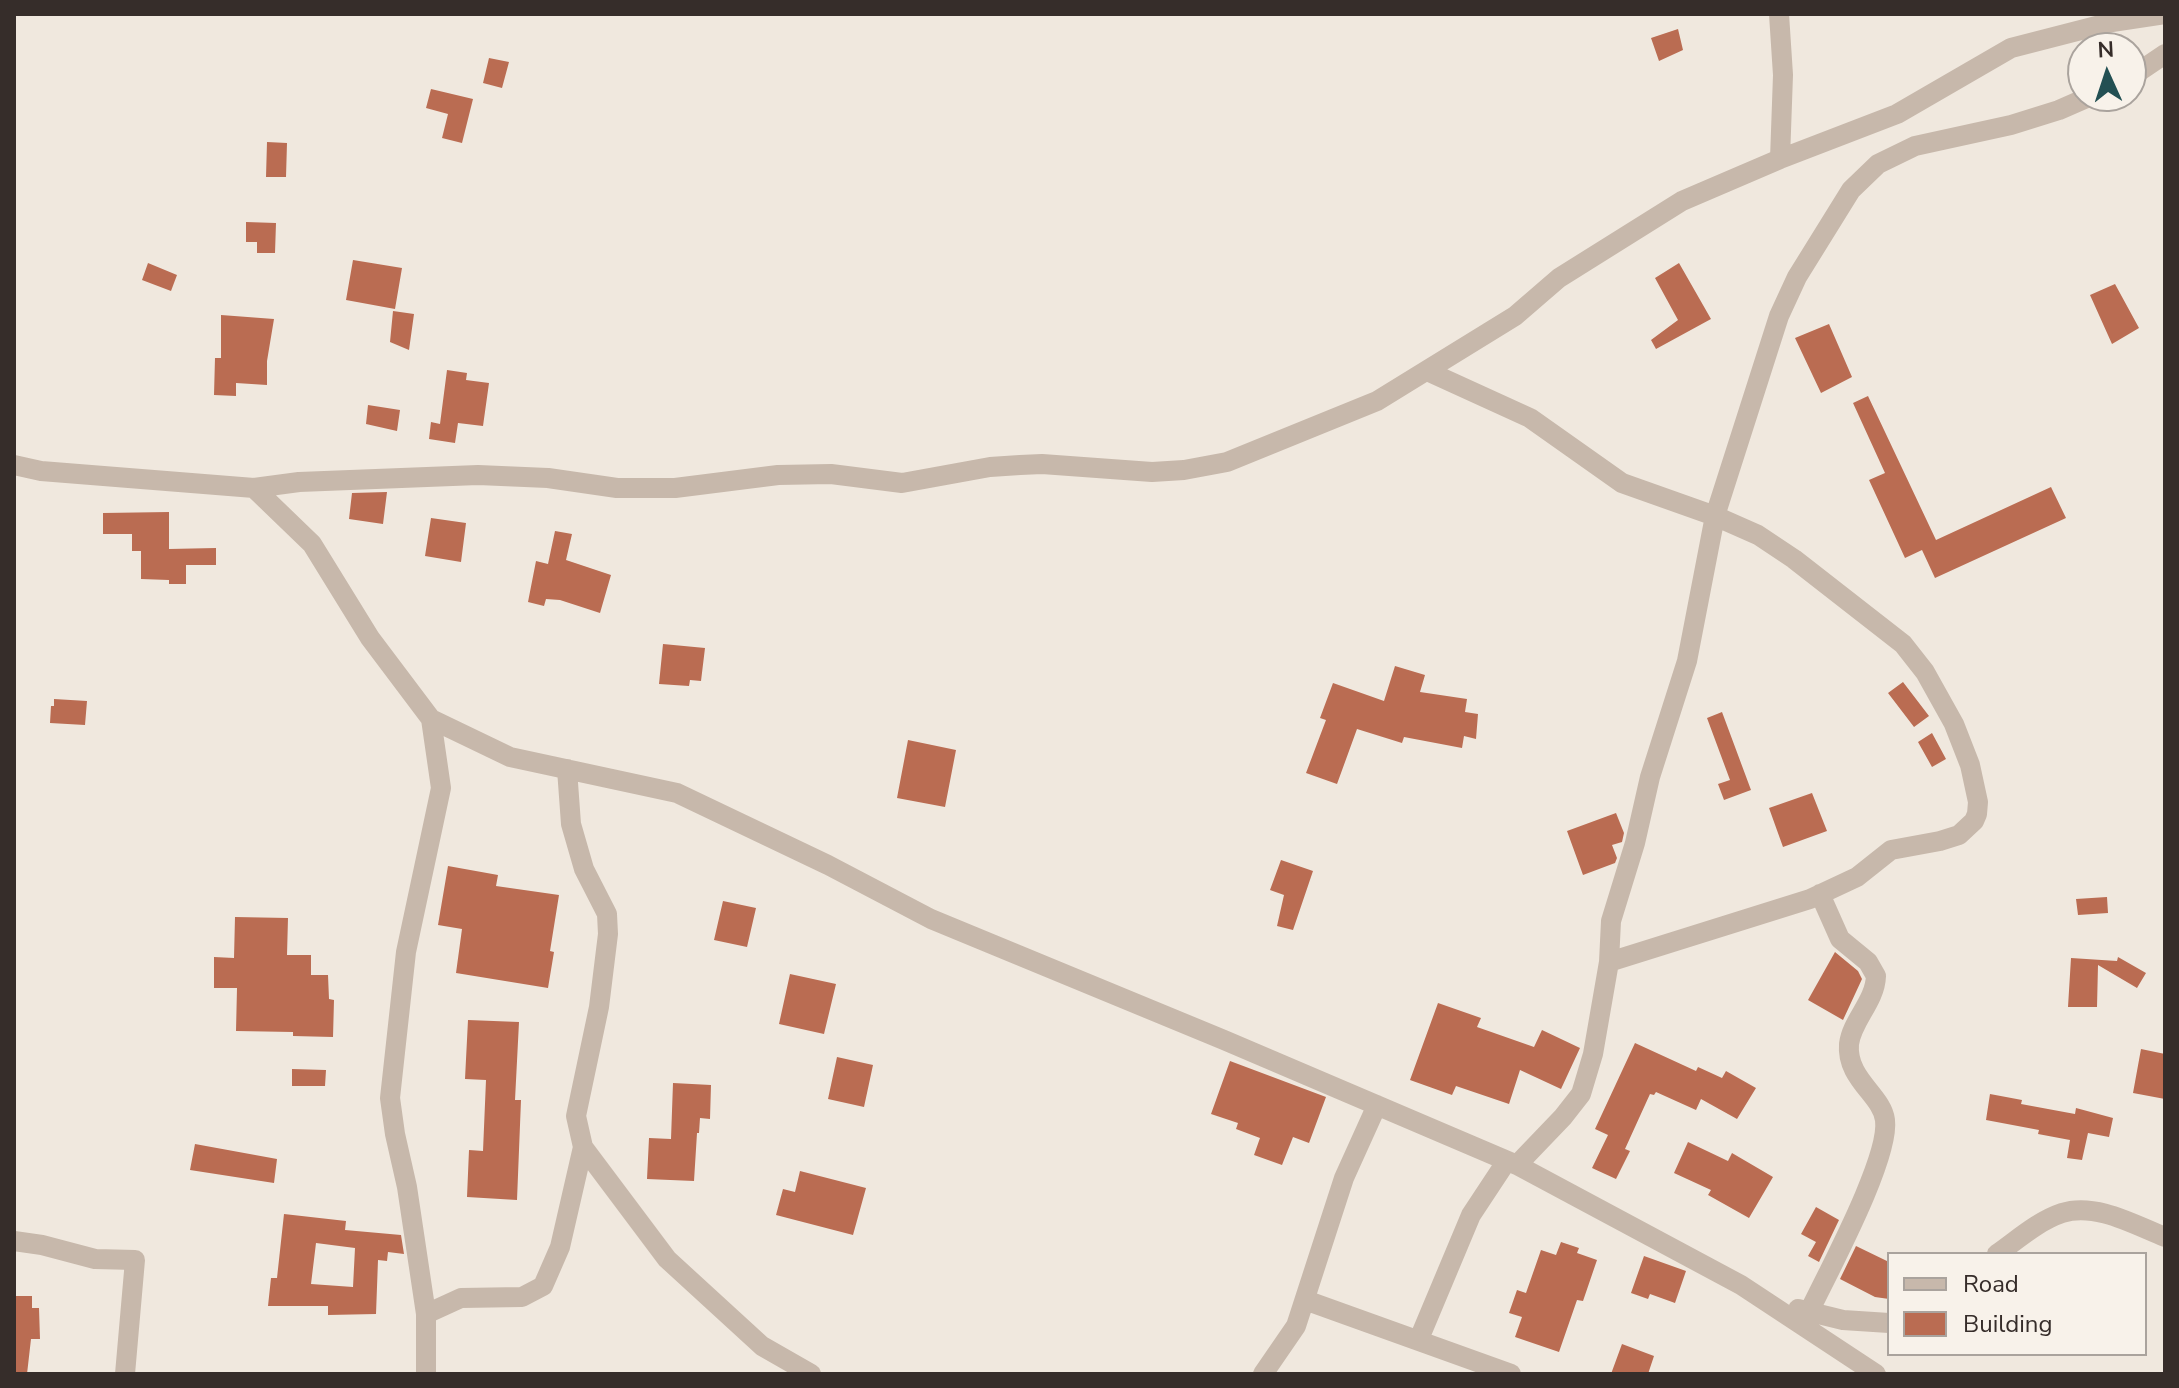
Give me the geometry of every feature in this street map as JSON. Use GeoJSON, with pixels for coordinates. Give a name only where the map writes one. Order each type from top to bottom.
{"type":"FeatureCollection","features":[{"type":"Feature","properties":{"kind":"street"},"geometry":{"type":"LineString","coordinates":[[1779,14],[1783,75],[1780,159]]}},
{"type":"Feature","properties":{"kind":"street"},"geometry":{"type":"LineString","coordinates":[[14,465],[41,471],[254,488],[312,482],[478,475],[548,478],[617,488],[675,488],[778,475],[831,474],[902,483],[990,467],[1042,464],[1152,472],[1227,462],[1377,401],[1515,316],[1559,278],[1682,201],[1897,114],[2011,48],[2112,22],[2165,14]]}},
{"type":"Feature","properties":{"kind":"street"},"geometry":{"type":"LineString","coordinates":[[2147,66],[2165,54]]}},
{"type":"Feature","properties":{"kind":"street"},"geometry":{"type":"LineString","coordinates":[[1419,1339],[1471,1215],[1512,1164],[1563,1117],[1581,1094],[1593,1054],[1609,962],[1611,921],[1635,843],[1650,777],[1687,661],[1715,516],[1779,316],[1797,277],[1851,190],[1878,164],[1915,146],[2011,125],[2067,106]]}},
{"type":"Feature","properties":{"kind":"street"},"geometry":{"type":"LineString","coordinates":[[1427,371],[1530,418],[1622,483],[1715,516],[1758,535],[1794,559],[1903,644],[1925,672],[1954,724],[1970,765],[1978,802],[1977,814],[1959,835],[1891,850],[1857,877],[1820,894],[1609,962]]}},
{"type":"Feature","properties":{"kind":"street"},"geometry":{"type":"LineString","coordinates":[[254,488],[312,544],[370,638],[431,719],[510,757],[677,793],[828,865],[931,919],[1512,1164],[1741,1285],[1876,1374]]}},
{"type":"Feature","properties":{"kind":"street"},"geometry":{"type":"LineString","coordinates":[[426,1374],[426,1314],[390,1098],[406,952],[441,788],[431,719]]}},
{"type":"Feature","properties":{"kind":"street"},"geometry":{"type":"LineString","coordinates":[[567,769],[571,824],[584,869],[607,914],[608,934],[599,1007],[576,1116],[583,1147],[667,1259],[762,1346],[811,1374]]}},
{"type":"Feature","properties":{"kind":"street"},"geometry":{"type":"LineString","coordinates":[[1809,1312],[1869,1181],[1886,1135],[1884,1113],[1866,1091],[1853,1067],[1850,1051],[1852,1035],[1872,995],[1876,976],[1868,962],[1840,939],[1820,894]]}},
{"type":"Feature","properties":{"kind":"street"},"geometry":{"type":"LineString","coordinates":[[1263,1374],[1291,1335],[1344,1178],[1377,1105]]}},
{"type":"Feature","properties":{"kind":"street"},"geometry":{"type":"LineString","coordinates":[[426,1314],[461,1298],[522,1297],[543,1286],[560,1247],[583,1147]]}},
{"type":"Feature","properties":{"kind":"street"},"geometry":{"type":"LineString","coordinates":[[2000,1252],[2040,1224],[2071,1211],[2116,1217],[2165,1237]]}},
{"type":"Feature","properties":{"kind":"street"},"geometry":{"type":"LineString","coordinates":[[14,1241],[95,1259],[135,1260],[125,1374]]}},
{"type":"Feature","properties":{"kind":"street"},"geometry":{"type":"LineString","coordinates":[[1305,1300],[1511,1374]]}},
{"type":"Feature","properties":{"kind":"street"},"geometry":{"type":"LineString","coordinates":[[1766,1301],[1843,1320],[1887,1323]]}},
{"type":"Feature","properties":{"kind":"building"},"geometry":{"type":"Polygon","coordinates":[[[1678,29],[1683,50],[1659,61],[1651,38],[1678,29]]]}},
{"type":"Feature","properties":{"kind":"building"},"geometry":{"type":"Polygon","coordinates":[[[489,58],[509,62],[502,88],[483,83],[489,58]]]}},
{"type":"Feature","properties":{"kind":"building"},"geometry":{"type":"Polygon","coordinates":[[[431,89],[473,99],[462,143],[442,138],[448,114],[426,108],[431,89]]]}},
{"type":"Feature","properties":{"kind":"building"},"geometry":{"type":"Polygon","coordinates":[[[267,142],[287,143],[286,177],[266,177],[267,142]]]}},
{"type":"Feature","properties":{"kind":"building"},"geometry":{"type":"Polygon","coordinates":[[[246,222],[276,223],[275,253],[257,253],[257,242],[246,242],[246,222]]]}},
{"type":"Feature","properties":{"kind":"building"},"geometry":{"type":"Polygon","coordinates":[[[353,260],[402,268],[395,309],[346,300],[353,260]]]}},
{"type":"Feature","properties":{"kind":"building"},"geometry":{"type":"Polygon","coordinates":[[[148,263],[177,275],[171,291],[142,280],[148,263]]]}},
{"type":"Feature","properties":{"kind":"building"},"geometry":{"type":"Polygon","coordinates":[[[1679,263],[1711,319],[1656,349],[1651,340],[1678,320],[1655,278],[1679,263]]]}},
{"type":"Feature","properties":{"kind":"building"},"geometry":{"type":"Polygon","coordinates":[[[2115,284],[2139,328],[2112,344],[2090,295],[2115,284]]]}},
{"type":"Feature","properties":{"kind":"building"},"geometry":{"type":"Polygon","coordinates":[[[393,311],[414,314],[409,350],[390,342],[393,311]]]}},
{"type":"Feature","properties":{"kind":"building"},"geometry":{"type":"Polygon","coordinates":[[[221,315],[274,319],[267,361],[267,385],[236,383],[236,396],[214,395],[215,358],[221,358],[221,315]]]}},
{"type":"Feature","properties":{"kind":"building"},"geometry":{"type":"Polygon","coordinates":[[[1829,324],[1852,377],[1821,393],[1795,338],[1829,324]]]}},
{"type":"Feature","properties":{"kind":"building"},"geometry":{"type":"Polygon","coordinates":[[[447,370],[467,373],[466,380],[489,383],[483,426],[458,423],[455,443],[429,439],[431,422],[440,424],[447,370]]]}},
{"type":"Feature","properties":{"kind":"building"},"geometry":{"type":"Polygon","coordinates":[[[1868,396],[1936,540],[2051,487],[2066,518],[1935,578],[1922,550],[1905,558],[1869,480],[1885,473],[1853,403],[1868,396]]]}},
{"type":"Feature","properties":{"kind":"building"},"geometry":{"type":"Polygon","coordinates":[[[368,405],[400,410],[397,431],[366,424],[368,405]]]}},
{"type":"Feature","properties":{"kind":"building"},"geometry":{"type":"Polygon","coordinates":[[[387,492],[383,524],[349,519],[352,493],[387,492]]]}},
{"type":"Feature","properties":{"kind":"building"},"geometry":{"type":"Polygon","coordinates":[[[169,512],[169,549],[216,548],[216,565],[186,565],[186,584],[141,579],[141,551],[132,551],[132,534],[103,534],[103,513],[169,512]]]}},
{"type":"Feature","properties":{"kind":"building"},"geometry":{"type":"Polygon","coordinates":[[[431,518],[466,523],[461,562],[425,556],[431,518]]]}},
{"type":"Feature","properties":{"kind":"building"},"geometry":{"type":"Polygon","coordinates":[[[555,531],[572,534],[566,560],[611,575],[600,613],[560,600],[546,599],[544,606],[528,602],[536,561],[548,564],[555,531]]]}},
{"type":"Feature","properties":{"kind":"building"},"geometry":{"type":"Polygon","coordinates":[[[663,644],[705,648],[701,681],[690,680],[689,686],[659,684],[663,644]]]}},
{"type":"Feature","properties":{"kind":"building"},"geometry":{"type":"Polygon","coordinates":[[[1395,666],[1425,675],[1420,692],[1467,699],[1465,712],[1478,714],[1476,739],[1464,736],[1462,748],[1404,737],[1402,743],[1357,729],[1337,784],[1306,773],[1326,720],[1320,718],[1333,683],[1384,701],[1395,666]]]}},
{"type":"Feature","properties":{"kind":"building"},"geometry":{"type":"Polygon","coordinates":[[[1903,682],[1929,716],[1914,727],[1888,693],[1903,682]]]}},
{"type":"Feature","properties":{"kind":"building"},"geometry":{"type":"Polygon","coordinates":[[[54,699],[87,701],[85,725],[50,723],[54,699]]]}},
{"type":"Feature","properties":{"kind":"building"},"geometry":{"type":"Polygon","coordinates":[[[1722,712],[1751,790],[1724,800],[1718,784],[1730,780],[1707,718],[1722,712]]]}},
{"type":"Feature","properties":{"kind":"building"},"geometry":{"type":"Polygon","coordinates":[[[1932,733],[1946,759],[1932,767],[1918,742],[1932,733]]]}},
{"type":"Feature","properties":{"kind":"building"},"geometry":{"type":"Polygon","coordinates":[[[908,740],[956,750],[945,807],[897,798],[908,740]]]}},
{"type":"Feature","properties":{"kind":"building"},"geometry":{"type":"Polygon","coordinates":[[[1812,793],[1827,831],[1783,847],[1769,808],[1812,793]]]}},
{"type":"Feature","properties":{"kind":"building"},"geometry":{"type":"Polygon","coordinates":[[[1616,813],[1624,833],[1622,842],[1612,845],[1617,858],[1615,863],[1583,875],[1567,831],[1616,813]]]}},
{"type":"Feature","properties":{"kind":"building"},"geometry":{"type":"Polygon","coordinates":[[[1281,860],[1313,871],[1293,930],[1277,926],[1284,895],[1270,890],[1281,860]]]}},
{"type":"Feature","properties":{"kind":"building"},"geometry":{"type":"Polygon","coordinates":[[[448,866],[498,875],[496,886],[559,895],[548,988],[456,973],[462,929],[438,925],[448,866]]]}},
{"type":"Feature","properties":{"kind":"building"},"geometry":{"type":"Polygon","coordinates":[[[2107,897],[2108,913],[2078,915],[2076,899],[2107,897]]]}},
{"type":"Feature","properties":{"kind":"building"},"geometry":{"type":"Polygon","coordinates":[[[723,901],[756,908],[747,947],[714,940],[723,901]]]}},
{"type":"Feature","properties":{"kind":"building"},"geometry":{"type":"Polygon","coordinates":[[[235,917],[288,918],[287,955],[311,955],[311,975],[328,975],[329,999],[334,1000],[333,1037],[293,1036],[293,1032],[236,1031],[237,988],[214,988],[214,957],[234,958],[235,917]]]}},
{"type":"Feature","properties":{"kind":"building"},"geometry":{"type":"Polygon","coordinates":[[[1835,952],[1858,971],[1862,979],[1843,1020],[1808,1000],[1835,952]]]}},
{"type":"Feature","properties":{"kind":"building"},"geometry":{"type":"Polygon","coordinates":[[[2118,957],[2146,973],[2137,988],[2098,965],[2097,1007],[2068,1007],[2071,958],[2117,961],[2118,957]]]}},
{"type":"Feature","properties":{"kind":"building"},"geometry":{"type":"Polygon","coordinates":[[[790,974],[836,984],[824,1034],[779,1024],[790,974]]]}},
{"type":"Feature","properties":{"kind":"building"},"geometry":{"type":"Polygon","coordinates":[[[1438,1003],[1481,1018],[1477,1027],[1534,1047],[1542,1030],[1580,1048],[1561,1089],[1520,1070],[1509,1104],[1456,1086],[1452,1095],[1410,1080],[1438,1003]]]}},
{"type":"Feature","properties":{"kind":"building"},"geometry":{"type":"Polygon","coordinates":[[[468,1020],[519,1022],[515,1100],[521,1100],[517,1200],[467,1197],[469,1150],[483,1151],[486,1080],[465,1079],[468,1020]]]}},
{"type":"Feature","properties":{"kind":"building"},"geometry":{"type":"Polygon","coordinates":[[[1635,1043],[1696,1071],[1698,1067],[1722,1078],[1726,1071],[1756,1088],[1737,1119],[1701,1099],[1696,1110],[1656,1092],[1650,1094],[1625,1149],[1630,1151],[1616,1179],[1592,1168],[1608,1135],[1595,1129],[1635,1043]]]}},
{"type":"Feature","properties":{"kind":"building"},"geometry":{"type":"Polygon","coordinates":[[[2141,1049],[2165,1054],[2165,1099],[2133,1093],[2141,1049]]]}},
{"type":"Feature","properties":{"kind":"building"},"geometry":{"type":"Polygon","coordinates":[[[837,1057],[873,1065],[864,1107],[828,1099],[837,1057]]]}},
{"type":"Feature","properties":{"kind":"building"},"geometry":{"type":"Polygon","coordinates":[[[1230,1061],[1326,1097],[1309,1143],[1293,1137],[1282,1165],[1254,1155],[1260,1138],[1236,1129],[1238,1123],[1211,1114],[1230,1061]]]}},
{"type":"Feature","properties":{"kind":"building"},"geometry":{"type":"Polygon","coordinates":[[[292,1069],[326,1070],[325,1086],[292,1086],[292,1069]]]}},
{"type":"Feature","properties":{"kind":"building"},"geometry":{"type":"Polygon","coordinates":[[[673,1083],[711,1085],[710,1119],[700,1118],[697,1133],[694,1181],[647,1179],[649,1138],[671,1139],[673,1083]]]}},
{"type":"Feature","properties":{"kind":"building"},"geometry":{"type":"Polygon","coordinates":[[[1990,1094],[2022,1100],[2021,1104],[2075,1114],[2076,1108],[2113,1118],[2109,1137],[2088,1133],[2082,1160],[2067,1158],[2070,1140],[2038,1134],[2039,1130],[1986,1120],[1990,1094]]]}},
{"type":"Feature","properties":{"kind":"building"},"geometry":{"type":"Polygon","coordinates":[[[1688,1142],[1728,1161],[1732,1153],[1773,1177],[1749,1218],[1708,1195],[1711,1190],[1674,1173],[1688,1142]]]}},
{"type":"Feature","properties":{"kind":"building"},"geometry":{"type":"Polygon","coordinates":[[[195,1144],[277,1159],[274,1183],[190,1170],[195,1144]]]}},
{"type":"Feature","properties":{"kind":"building"},"geometry":{"type":"Polygon","coordinates":[[[800,1171],[866,1188],[853,1235],[776,1215],[783,1189],[795,1192],[800,1171]]]}},
{"type":"Feature","properties":{"kind":"building"},"geometry":{"type":"Polygon","coordinates":[[[1816,1207],[1839,1220],[1819,1262],[1808,1256],[1816,1242],[1801,1234],[1816,1207]]]}},
{"type":"Feature","properties":{"kind":"building"},"geometry":{"type":"Polygon","coordinates":[[[284,1214],[346,1221],[345,1230],[401,1235],[404,1254],[388,1252],[387,1261],[378,1260],[376,1314],[328,1315],[328,1306],[268,1306],[271,1278],[277,1278],[284,1214]],[[316,1243],[311,1284],[353,1287],[355,1248],[316,1243]]]}},
{"type":"Feature","properties":{"kind":"building"},"geometry":{"type":"Polygon","coordinates":[[[1561,1242],[1579,1248],[1577,1253],[1597,1260],[1583,1301],[1577,1300],[1559,1352],[1515,1337],[1522,1317],[1509,1313],[1517,1290],[1526,1293],[1541,1250],[1556,1255],[1561,1242]]]}},
{"type":"Feature","properties":{"kind":"building"},"geometry":{"type":"Polygon","coordinates":[[[1856,1246],[1887,1261],[1887,1299],[1875,1297],[1840,1279],[1856,1246]]]}},
{"type":"Feature","properties":{"kind":"building"},"geometry":{"type":"Polygon","coordinates":[[[1644,1256],[1686,1271],[1675,1303],[1650,1294],[1648,1299],[1631,1293],[1644,1256]]]}},
{"type":"Feature","properties":{"kind":"building"},"geometry":{"type":"Polygon","coordinates":[[[14,1296],[32,1296],[32,1308],[39,1308],[40,1339],[31,1339],[27,1374],[14,1374],[14,1296]]]}},
{"type":"Feature","properties":{"kind":"building"},"geometry":{"type":"Polygon","coordinates":[[[1622,1344],[1654,1356],[1648,1374],[1611,1374],[1622,1344]]]}}]}
